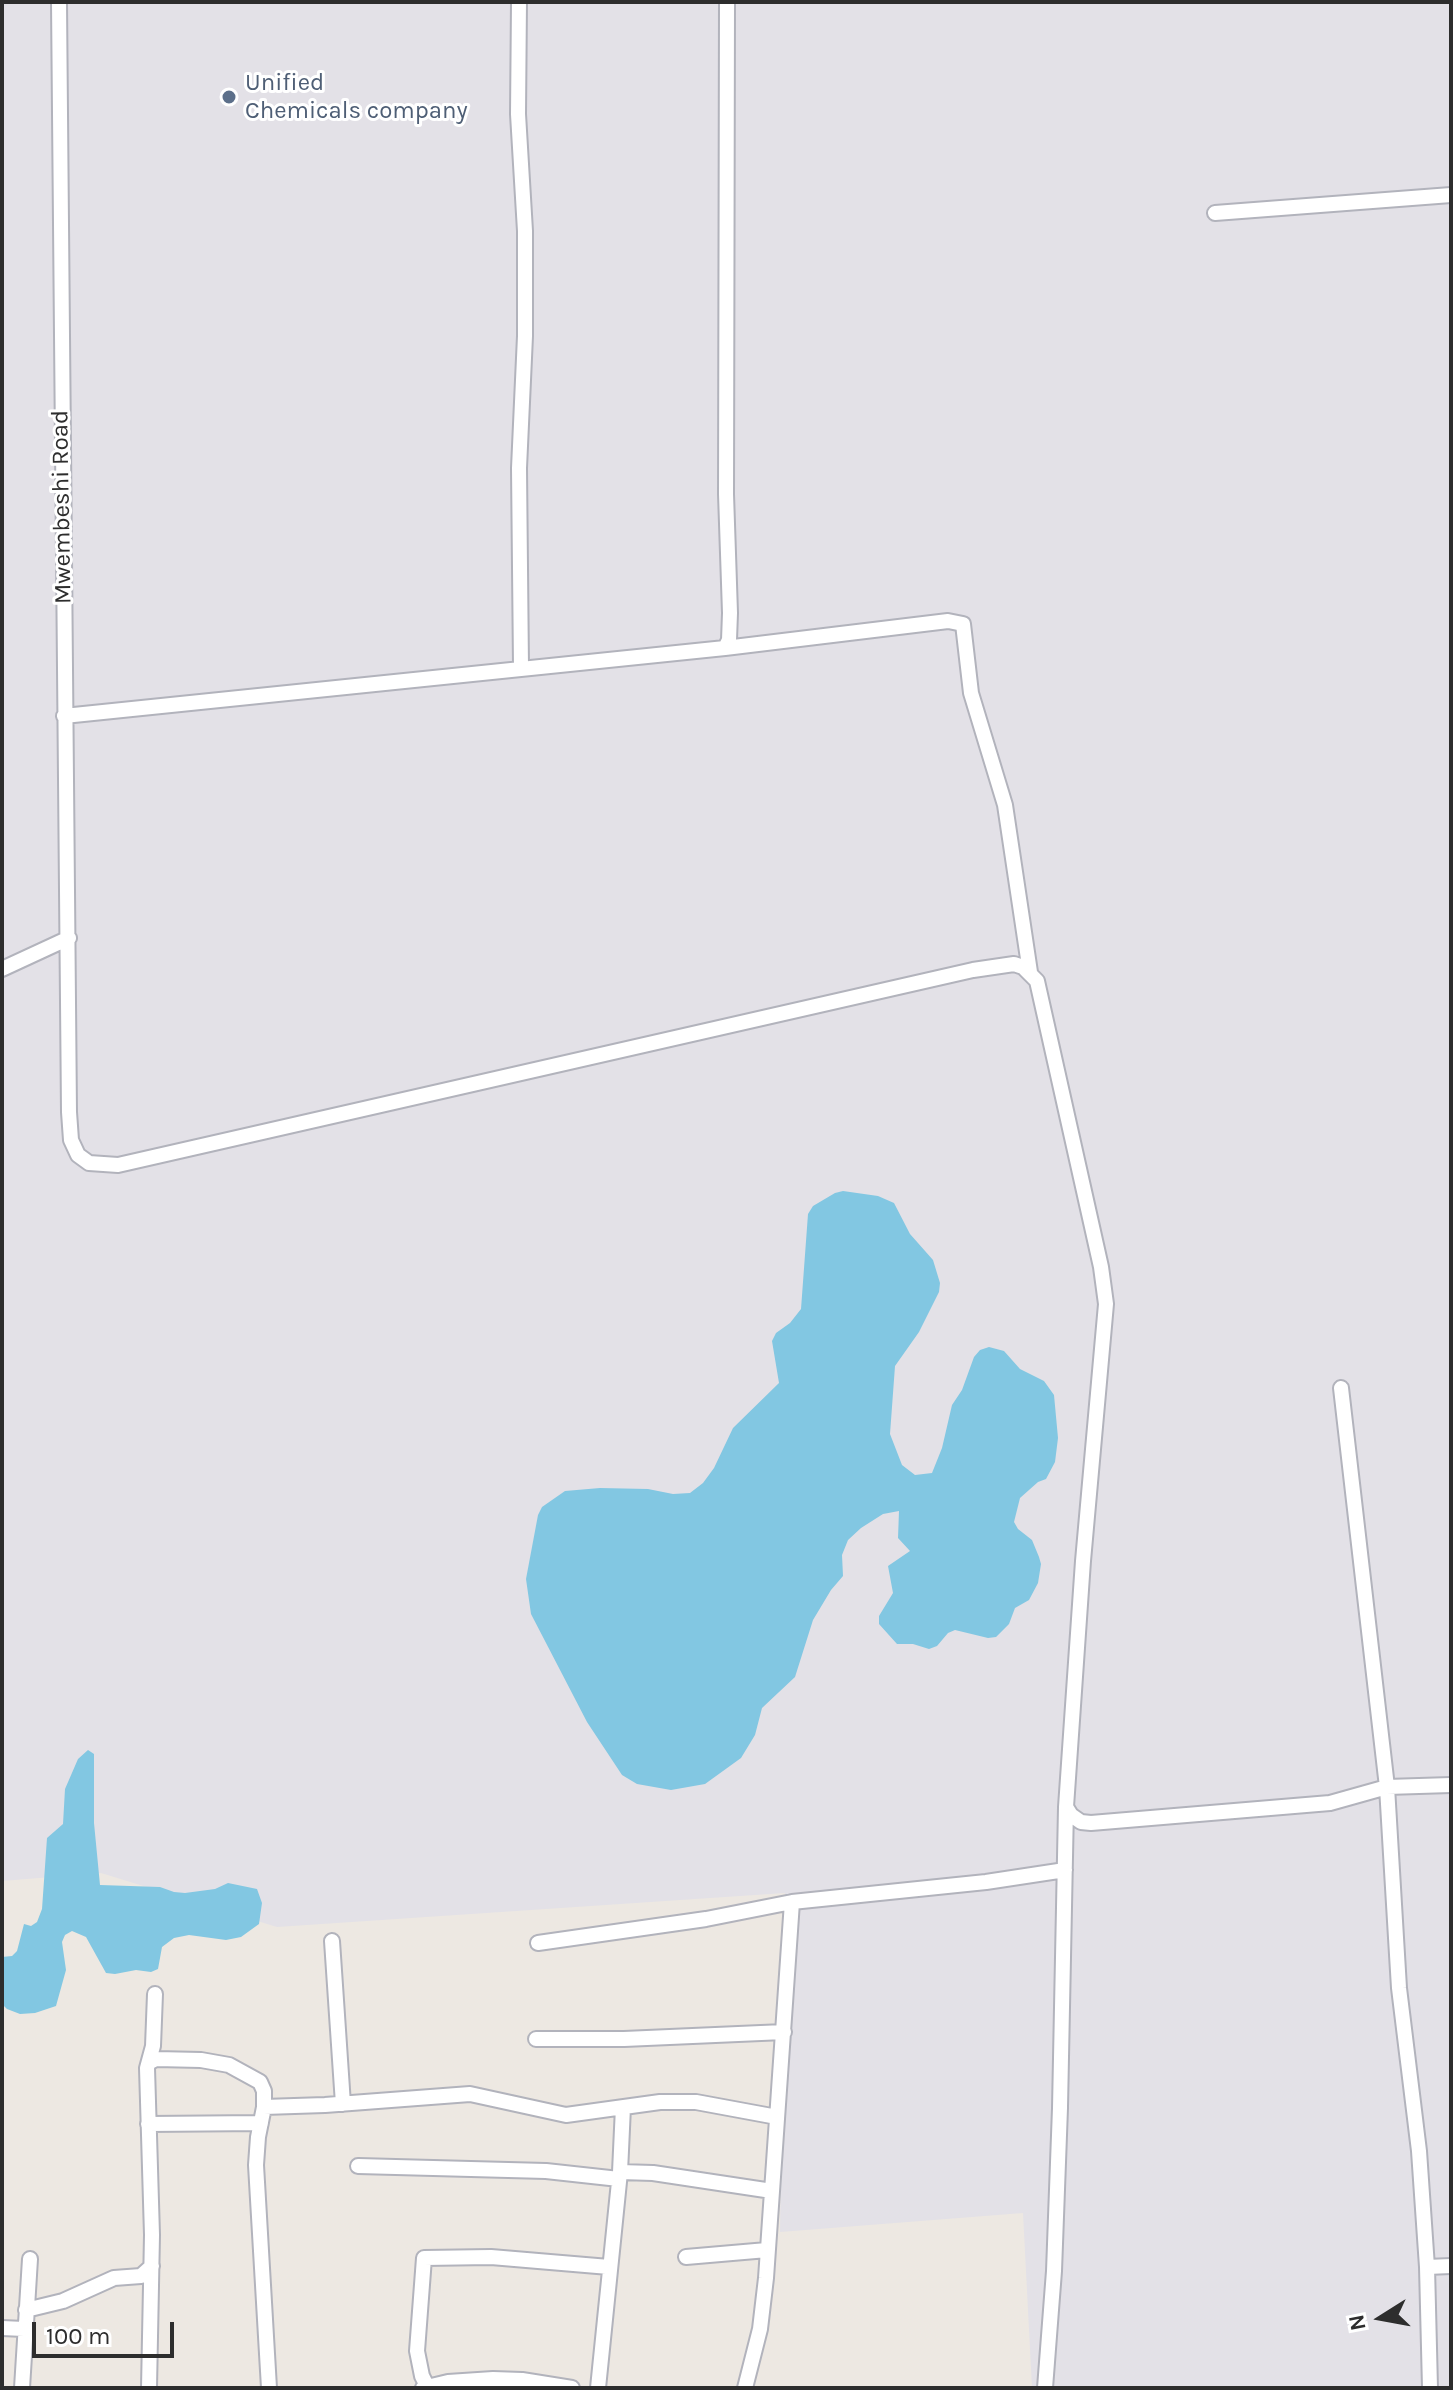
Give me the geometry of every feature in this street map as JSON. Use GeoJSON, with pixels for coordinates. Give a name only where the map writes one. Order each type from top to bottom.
{"type":"FeatureCollection","features":[{"type":"Feature","properties":{"kind":"street","name":"Mwembeshi Road"},"geometry":{"type":"LineString","coordinates":[[59,2],[69,1112],[71,1140],[78,1155],[89,1163],[118,1165],[973,970],[1014,964],[1030,972]]}},
{"type":"Feature","properties":{"kind":"street"},"geometry":{"type":"LineString","coordinates":[[519,2],[518,114],[525,231],[525,336],[519,468],[521,667]]}},
{"type":"Feature","properties":{"kind":"street"},"geometry":{"type":"LineString","coordinates":[[725,648],[729,640],[730,613],[726,494],[727,2]]}},
{"type":"Feature","properties":{"kind":"street"},"geometry":{"type":"LineString","coordinates":[[1215,213],[1451,195]]}},
{"type":"Feature","properties":{"kind":"street"},"geometry":{"type":"LineString","coordinates":[[64,716],[521,667],[599,662],[948,621],[963,624],[971,693],[1005,805],[1030,972],[1037,981],[1068,1113],[1106,1304],[1083,1561],[1066,1807],[1056,2232],[1045,2388]]}},
{"type":"Feature","properties":{"kind":"street"},"geometry":{"type":"LineString","coordinates":[[2,969],[69,938]]}},
{"type":"Feature","properties":{"kind":"street"},"geometry":{"type":"LineString","coordinates":[[1341,1388],[1387,1787],[1399,1988],[1419,2151],[1427,2267],[1430,2388]]}},
{"type":"Feature","properties":{"kind":"street"},"geometry":{"type":"LineString","coordinates":[[1066,1807],[1081,1822],[1091,1823],[1330,1803],[1387,1787],[1451,1785]]}},
{"type":"Feature","properties":{"kind":"street"},"geometry":{"type":"LineString","coordinates":[[538,1943],[706,1919],[792,1902],[986,1882],[1065,1870]]}},
{"type":"Feature","properties":{"kind":"street"},"geometry":{"type":"LineString","coordinates":[[745,2388],[760,2329],[792,1902]]}},
{"type":"Feature","properties":{"kind":"street"},"geometry":{"type":"LineString","coordinates":[[332,1941],[343,2104]]}},
{"type":"Feature","properties":{"kind":"street"},"geometry":{"type":"LineString","coordinates":[[149,2388],[152,2266],[147,2068],[155,1994]]}},
{"type":"Feature","properties":{"kind":"street"},"geometry":{"type":"LineString","coordinates":[[536,2039],[624,2039],[784,2032]]}},
{"type":"Feature","properties":{"kind":"street"},"geometry":{"type":"LineString","coordinates":[[150,2062],[156,2059],[201,2060],[229,2065],[260,2082],[264,2091],[256,2165],[269,2388]]}},
{"type":"Feature","properties":{"kind":"street"},"geometry":{"type":"LineString","coordinates":[[264,2107],[470,2094],[566,2115],[660,2102],[696,2102],[777,2117]]}},
{"type":"Feature","properties":{"kind":"street"},"geometry":{"type":"LineString","coordinates":[[598,2388],[623,2107]]}},
{"type":"Feature","properties":{"kind":"street"},"geometry":{"type":"LineString","coordinates":[[148,2124],[261,2123]]}},
{"type":"Feature","properties":{"kind":"street"},"geometry":{"type":"LineString","coordinates":[[358,2166],[619,2175],[653,2173],[772,2191]]}},
{"type":"Feature","properties":{"kind":"street"},"geometry":{"type":"LineString","coordinates":[[686,2257],[767,2250]]}},
{"type":"Feature","properties":{"kind":"street"},"geometry":{"type":"LineString","coordinates":[[572,2388],[522,2380],[471,2379],[426,2388],[417,2351],[424,2258],[491,2257],[609,2267]]}},
{"type":"Feature","properties":{"kind":"street"},"geometry":{"type":"LineString","coordinates":[[22,2388],[30,2259]]}},
{"type":"Feature","properties":{"kind":"street"},"geometry":{"type":"LineString","coordinates":[[26,2310],[63,2301],[114,2278],[141,2276],[152,2266]]}},
{"type":"Feature","properties":{"kind":"street"},"geometry":{"type":"LineString","coordinates":[[1427,2267],[1451,2266]]}},
{"type":"Feature","properties":{"kind":"street"},"geometry":{"type":"LineString","coordinates":[[2,2328],[24,2329]]}},
{"type":"Feature","properties":{"kind":"shaded area"},"geometry":{"type":"Polygon","coordinates":[[[2,2],[1451,2],[1451,2388],[1032,2388],[1023,2213],[780,2232],[785,1893],[277,1927],[101,1873],[2,1881],[2,2]]]}},
{"type":"Feature","properties":{"kind":"water"},"geometry":{"type":"Polygon","coordinates":[[[843,1191],[878,1196],[894,1203],[910,1234],[933,1260],[940,1283],[939,1292],[919,1332],[895,1366],[890,1434],[902,1465],[915,1475],[932,1473],[942,1448],[952,1405],[980,1350],[989,1347],[1004,1351],[1020,1369],[1044,1381],[1054,1395],[1058,1438],[1055,1462],[1046,1479],[1020,1498],[1014,1522],[1032,1540],[1039,1557],[1038,1583],[1029,1600],[1015,1608],[1009,1624],[996,1637],[955,1630],[929,1649],[913,1644],[897,1644],[879,1624],[879,1616],[893,1593],[888,1566],[910,1551],[898,1538],[899,1511],[883,1514],[848,1540],[842,1555],[843,1576],[813,1620],[795,1677],[762,1708],[755,1735],[741,1758],[705,1784],[671,1790],[637,1784],[622,1775],[587,1722],[531,1614],[526,1579],[538,1515],[542,1507],[565,1491],[648,1489],[673,1494],[690,1493],[703,1483],[714,1468],[733,1428],[779,1383],[772,1341],[776,1333],[790,1323],[801,1309],[808,1214],[813,1206],[843,1191]]]}},
{"type":"Feature","properties":{"kind":"water"},"geometry":{"type":"Polygon","coordinates":[[[88,1750],[94,1754],[94,1823],[100,1885],[160,1887],[185,1893],[215,1889],[228,1883],[257,1889],[262,1903],[259,1924],[241,1937],[226,1940],[189,1935],[174,1938],[162,1947],[158,1969],[115,1974],[106,1973],[86,1937],[72,1931],[65,1935],[62,1942],[66,1970],[56,2006],[20,2014],[2,2004],[2,1957],[12,1956],[17,1951],[24,1924],[31,1926],[37,1922],[42,1909],[47,1838],[63,1824],[65,1789],[78,1759],[88,1750]]]}},
{"type":"Feature","properties":{"kind":"place","name":"Unified Chemicals company"},"geometry":{"type":"Point","coordinates":[229,97]}}]}
